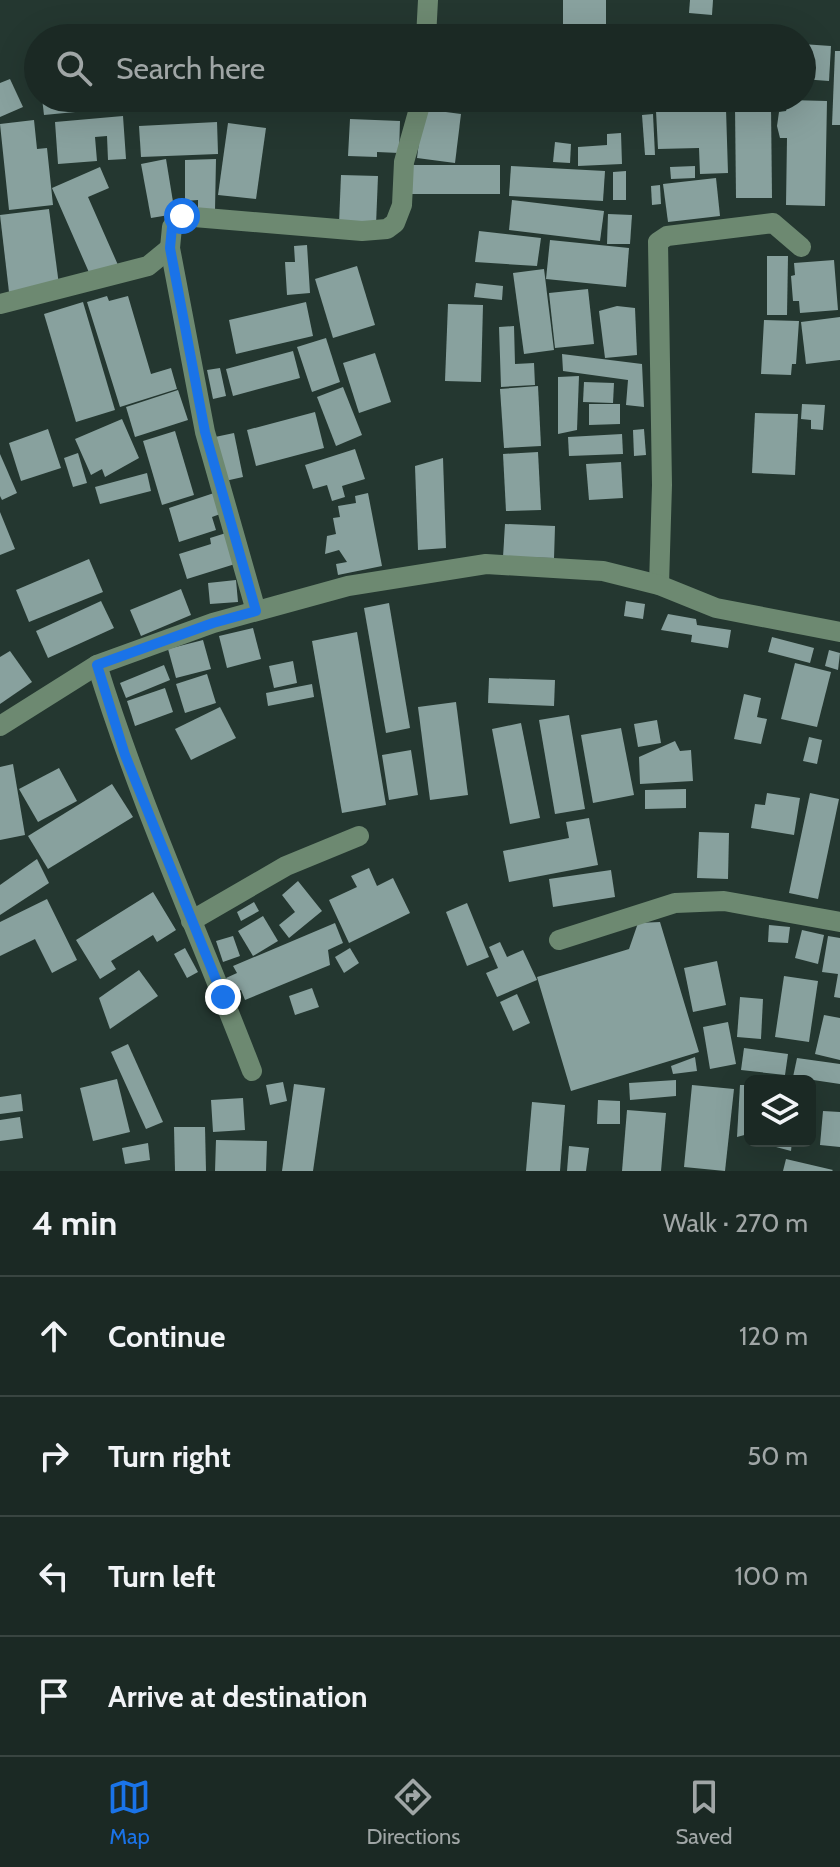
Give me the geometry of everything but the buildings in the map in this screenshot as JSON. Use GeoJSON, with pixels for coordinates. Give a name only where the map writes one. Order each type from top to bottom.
{"type":"FeatureCollection","features":[{"type":"Feature","properties":{"kind":"street"},"geometry":{"type":"LineString","coordinates":[[427,24],[428,0]]}},
{"type":"Feature","properties":{"kind":"street"},"geometry":{"type":"LineString","coordinates":[[256,611],[205,432],[170,248],[172,227],[182,216],[362,231],[387,229],[395,223],[402,205],[404,162],[418,112]]}},
{"type":"Feature","properties":{"kind":"street"},"geometry":{"type":"LineString","coordinates":[[659,585],[662,485],[658,242],[667,236],[773,223],[801,247]]}},
{"type":"Feature","properties":{"kind":"street"},"geometry":{"type":"LineString","coordinates":[[0,304],[148,266],[170,248]]}},
{"type":"Feature","properties":{"kind":"street"},"geometry":{"type":"LineString","coordinates":[[0,726],[97,665],[213,623],[348,586],[486,564],[603,571],[659,585],[716,608],[840,632]]}},
{"type":"Feature","properties":{"kind":"street"},"geometry":{"type":"LineString","coordinates":[[97,665],[125,755],[157,828],[252,1071]]}},
{"type":"Feature","properties":{"kind":"street"},"geometry":{"type":"LineString","coordinates":[[191,921],[286,866],[359,836]]}},
{"type":"Feature","properties":{"kind":"street"},"geometry":{"type":"LineString","coordinates":[[559,940],[675,903],[724,901],[840,922]]}},
{"type":"Feature","properties":{"kind":"route"},"geometry":{"type":"LineString","coordinates":[[182,216],[172,227],[170,248],[205,432],[232,518],[256,611],[213,623],[97,665],[125,755],[223,997]]}}]}
